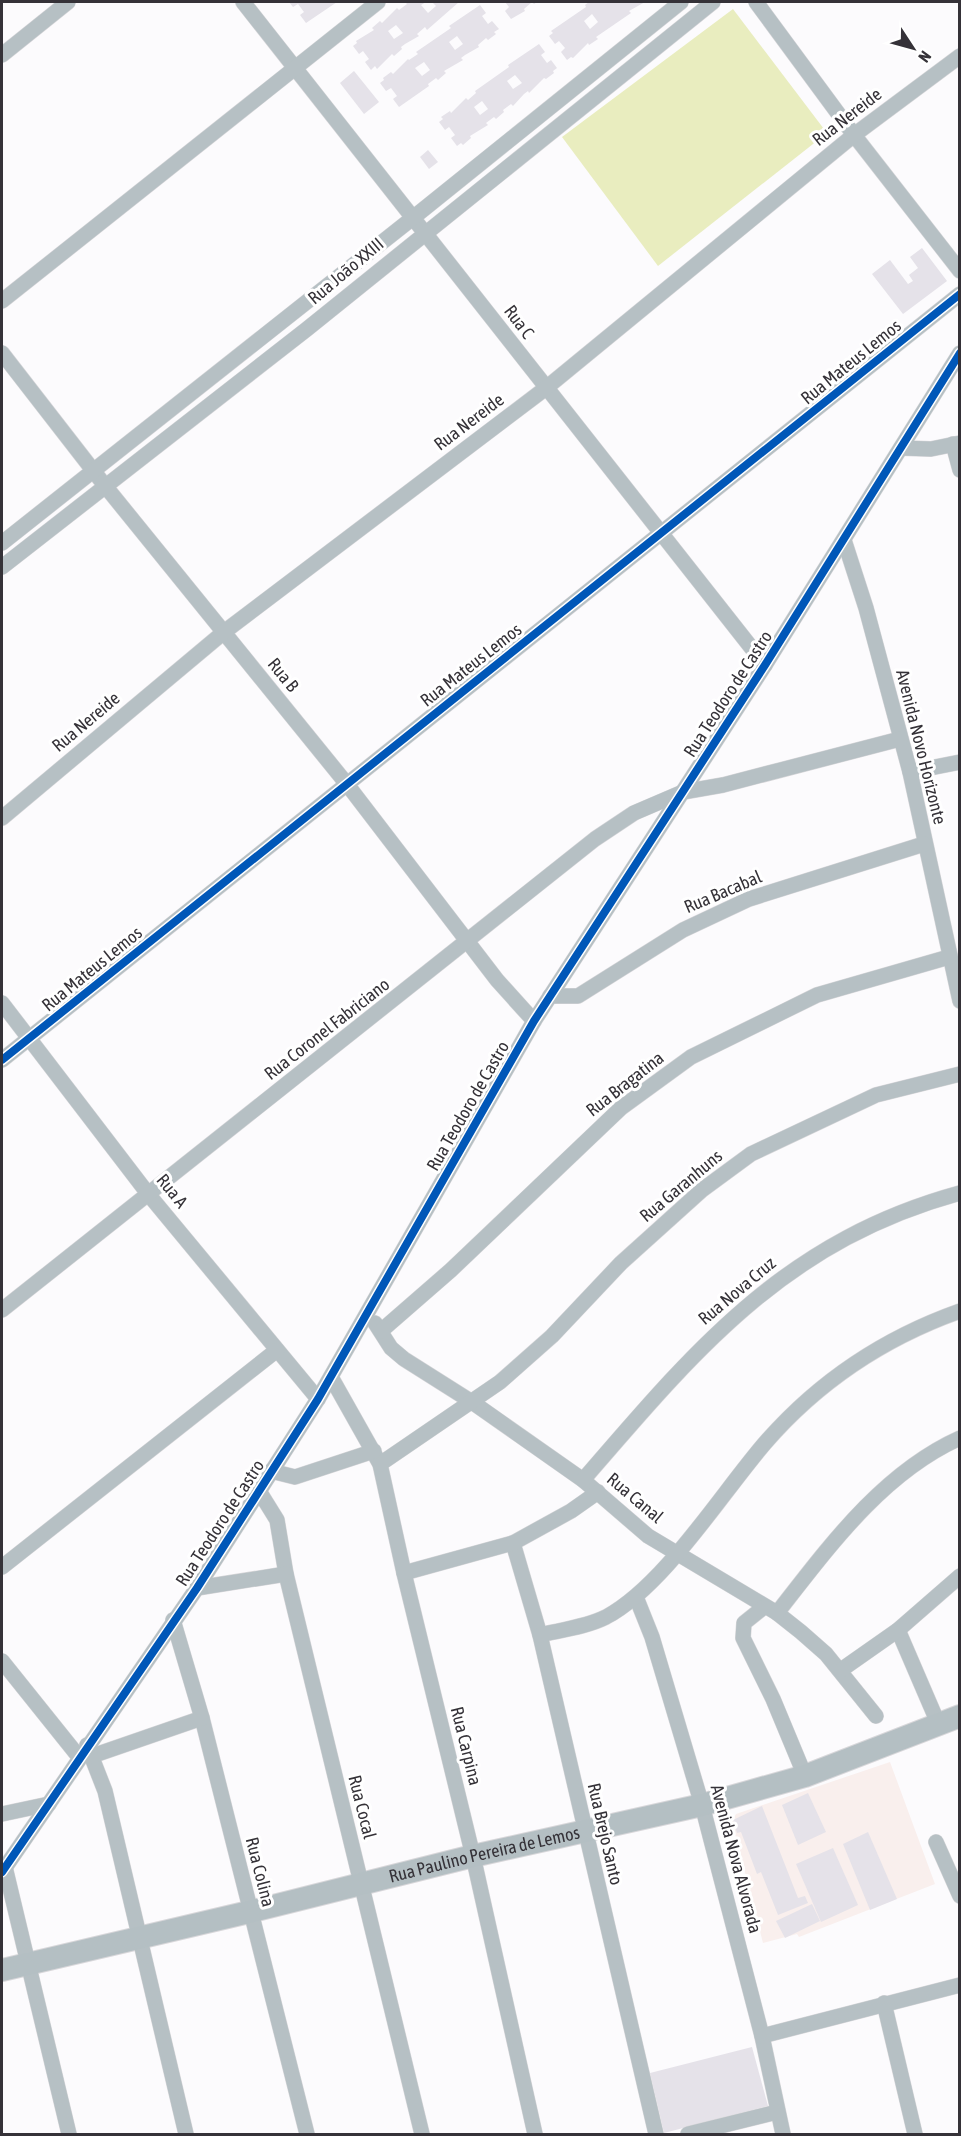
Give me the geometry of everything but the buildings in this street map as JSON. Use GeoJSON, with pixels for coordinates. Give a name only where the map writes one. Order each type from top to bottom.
{"type":"FeatureCollection","features":[{"type":"Feature","properties":{"kind":"street"},"geometry":{"type":"LineString","coordinates":[[2,55],[69,2]]}},
{"type":"Feature","properties":{"kind":"street","name":"Rua C"},"geometry":{"type":"LineString","coordinates":[[243,2],[765,665]]}},
{"type":"Feature","properties":{"kind":"street"},"geometry":{"type":"LineString","coordinates":[[2,301],[378,2]]}},
{"type":"Feature","properties":{"kind":"street","name":"Rua João XXIII"},"geometry":{"type":"LineString","coordinates":[[2,543],[414,218],[681,2]]}},
{"type":"Feature","properties":{"kind":"street","name":"Rua João XXIII"},"geometry":{"type":"LineString","coordinates":[[2,567],[307,328],[713,2]]}},
{"type":"Feature","properties":{"kind":"street"},"geometry":{"type":"LineString","coordinates":[[756,2],[854,135],[960,271]]}},
{"type":"Feature","properties":{"kind":"street","name":"Rua Nereide"},"geometry":{"type":"LineString","coordinates":[[2,818],[224,632],[546,388],[854,135],[960,56]]}},
{"type":"Feature","properties":{"kind":"street","name":"Rua Mateus Lemos"},"geometry":{"type":"LineString","coordinates":[[2,1060],[960,294]]}},
{"type":"Feature","properties":{"kind":"street","name":"Rua B"},"geometry":{"type":"LineString","coordinates":[[2,353],[106,487],[346,783],[504,988],[534,1022]]}},
{"type":"Feature","properties":{"kind":"street","name":"Rua Teodoro de Castro"},"geometry":{"type":"LineString","coordinates":[[3,1870],[86,1753],[173,1620],[197,1588],[318,1398],[534,1022],[765,665],[960,353]]}},
{"type":"Feature","properties":{"kind":"street"},"geometry":{"type":"LineString","coordinates":[[901,448],[932,449],[956,444],[960,470]]}},
{"type":"Feature","properties":{"kind":"street","name":"Avenida Novo Horizonte"},"geometry":{"type":"LineString","coordinates":[[844,540],[863,597],[910,772],[960,1001]]}},
{"type":"Feature","properties":{"kind":"street","name":"Rua Coronel Fabriciano"},"geometry":{"type":"LineString","coordinates":[[2,1310],[469,942],[595,839],[634,813],[683,792],[900,739]]}},
{"type":"Feature","properties":{"kind":"street"},"geometry":{"type":"LineString","coordinates":[[910,772],[960,762]]}},
{"type":"Feature","properties":{"kind":"street","name":"Rua Bacabal"},"geometry":{"type":"LineString","coordinates":[[550,996],[578,996],[683,930],[749,899],[924,844]]}},
{"type":"Feature","properties":{"kind":"street","name":"Rua Bragatina"},"geometry":{"type":"LineString","coordinates":[[381,1331],[451,1270],[621,1108],[692,1057],[817,995],[949,957]]}},
{"type":"Feature","properties":{"kind":"street","name":"Rua A"},"geometry":{"type":"LineString","coordinates":[[2,1003],[149,1195],[318,1398]]}},
{"type":"Feature","properties":{"kind":"street","name":"Rua Garanhuns"},"geometry":{"type":"LineString","coordinates":[[271,1471],[295,1477],[377,1457],[472,1402],[500,1382],[552,1336],[621,1263],[702,1191],[751,1154],[876,1095],[960,1074]]}},
{"type":"Feature","properties":{"kind":"street","name":"Rua Nova Cruz"},"geometry":{"type":"LineString","coordinates":[[583,1480],[698,1350],[735,1315],[785,1276],[839,1241],[882,1219],[922,1203],[960,1193]]}},
{"type":"Feature","properties":{"kind":"street"},"geometry":{"type":"LineString","coordinates":[[540,1635],[603,1619],[636,1597],[675,1554],[766,1442],[835,1377],[885,1344],[923,1324],[960,1311]]}},
{"type":"Feature","properties":{"kind":"street","name":"Rua Canal"},"geometry":{"type":"LineString","coordinates":[[367,1313],[391,1348],[404,1359],[472,1402],[583,1480],[648,1536],[770,1610],[801,1632],[841,1670],[876,1716]]}},
{"type":"Feature","properties":{"kind":"street"},"geometry":{"type":"LineString","coordinates":[[2,1567],[277,1350]]}},
{"type":"Feature","properties":{"kind":"street","name":"Rua Carpina"},"geometry":{"type":"LineString","coordinates":[[331,1377],[377,1457],[473,1856],[535,2134]]}},
{"type":"Feature","properties":{"kind":"street"},"geometry":{"type":"LineString","coordinates":[[805,1776],[773,1699],[742,1638],[744,1623],[770,1610],[870,1503],[911,1466],[960,1438]]}},
{"type":"Feature","properties":{"kind":"street","name":"Rua Cocal"},"geometry":{"type":"LineString","coordinates":[[259,1491],[277,1520],[286,1574],[422,2134]]}},
{"type":"Feature","properties":{"kind":"street"},"geometry":{"type":"LineString","coordinates":[[404,1573],[513,1543],[571,1511],[598,1492]]}},
{"type":"Feature","properties":{"kind":"street","name":"Rua Brejo Santo"},"geometry":{"type":"LineString","coordinates":[[513,1543],[540,1635],[656,2134]]}},
{"type":"Feature","properties":{"kind":"street"},"geometry":{"type":"LineString","coordinates":[[197,1588],[286,1574]]}},
{"type":"Feature","properties":{"kind":"street"},"geometry":{"type":"LineString","coordinates":[[841,1670],[898,1630],[960,1576]]}},
{"type":"Feature","properties":{"kind":"street","name":"Avenida Nova Alvorada"},"geometry":{"type":"LineString","coordinates":[[636,1597],[652,1637],[702,1805],[762,2036],[783,2134]]}},
{"type":"Feature","properties":{"kind":"street","name":"Rua Colina"},"geometry":{"type":"LineString","coordinates":[[173,1620],[202,1718],[249,1912],[307,2134]]}},
{"type":"Feature","properties":{"kind":"street"},"geometry":{"type":"LineString","coordinates":[[898,1630],[949,1719]]}},
{"type":"Feature","properties":{"kind":"street"},"geometry":{"type":"LineString","coordinates":[[2,1661],[86,1753],[105,1791],[186,2134]]}},
{"type":"Feature","properties":{"kind":"street"},"geometry":{"type":"LineString","coordinates":[[86,1753],[202,1718]]}},
{"type":"Feature","properties":{"kind":"street","name":"Rua Paulino Pereira de Lemos"},"geometry":{"type":"LineString","coordinates":[[2,1970],[27,1962],[249,1912],[473,1856],[702,1805],[805,1776],[949,1719]]}},
{"type":"Feature","properties":{"kind":"street"},"geometry":{"type":"LineString","coordinates":[[2,1814],[49,1804]]}},
{"type":"Feature","properties":{"kind":"street"},"geometry":{"type":"LineString","coordinates":[[936,1842],[960,1896]]}},
{"type":"Feature","properties":{"kind":"street"},"geometry":{"type":"LineString","coordinates":[[3,1870],[69,2134]]}},
{"type":"Feature","properties":{"kind":"street"},"geometry":{"type":"LineString","coordinates":[[762,2036],[960,1985]]}},
{"type":"Feature","properties":{"kind":"street"},"geometry":{"type":"LineString","coordinates":[[884,2003],[915,2134]]}},
{"type":"Feature","properties":{"kind":"street"},"geometry":{"type":"LineString","coordinates":[[688,2134],[777,2112]]}},
{"type":"Feature","properties":{"kind":"shaded area"},"geometry":{"type":"Polygon","coordinates":[[[890,1762],[935,1884],[799,1937],[797,1934],[763,1943],[732,1821],[736,1814],[890,1762]]]}},
{"type":"Feature","properties":{"kind":"green space"},"geometry":{"type":"Polygon","coordinates":[[[733,9],[827,133],[658,266],[562,137],[733,9]]]}},
{"type":"Feature","properties":{"kind":"cycle path"},"geometry":{"type":"LineString","coordinates":[[2,1060],[960,294]]}},
{"type":"Feature","properties":{"kind":"cycle path"},"geometry":{"type":"LineString","coordinates":[[2,1872],[197,1588],[318,1399],[534,1021],[765,665],[960,353]]}}]}
